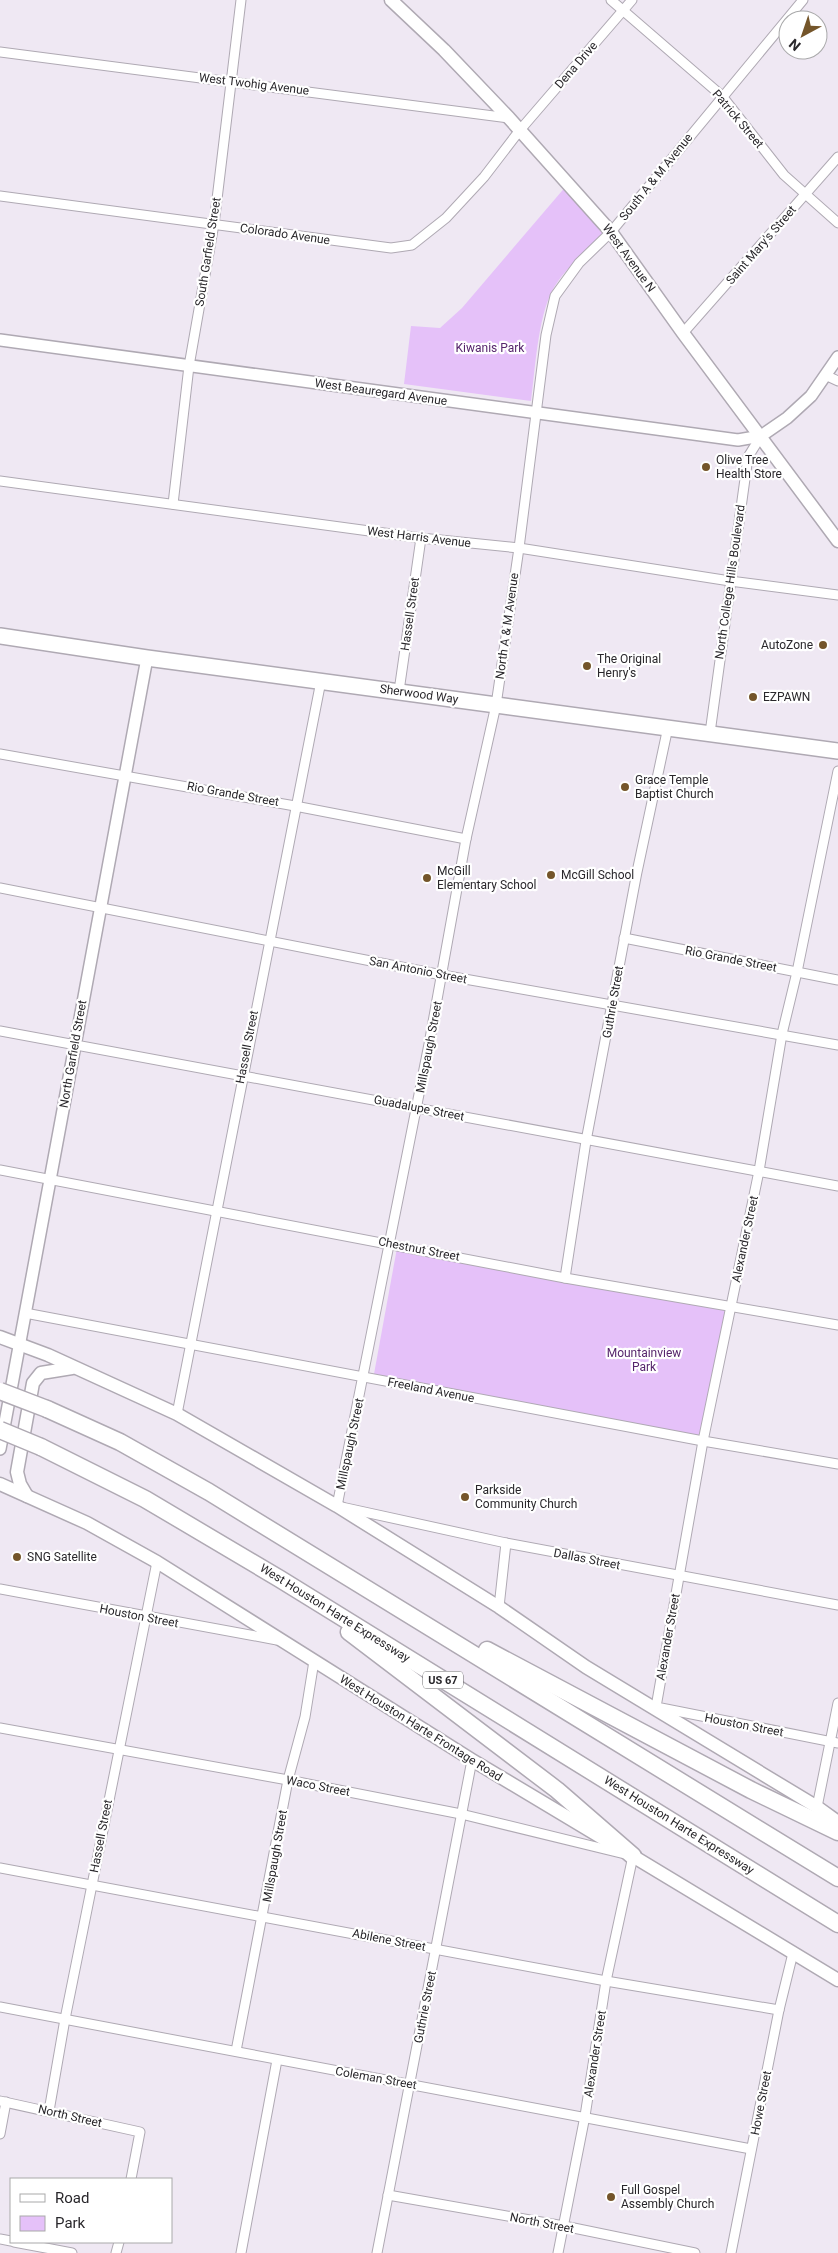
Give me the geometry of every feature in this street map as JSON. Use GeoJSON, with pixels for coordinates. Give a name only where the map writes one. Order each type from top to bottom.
{"type":"FeatureCollection","features":[{"type":"Feature","properties":{"kind":"highway"},"geometry":{"type":"LineString","coordinates":[[0,1391],[47,1409],[120,1442],[209,1492],[838,1878]]}},
{"type":"Feature","properties":{"kind":"highway","name":"West Houston Harte Expressway"},"geometry":{"type":"LineString","coordinates":[[0,1430],[41,1447],[145,1499],[280,1578],[838,1924]]}},
{"type":"Feature","properties":{"kind":"highway"},"geometry":{"type":"LineString","coordinates":[[322,1560],[540,1679],[645,1732],[751,1790],[838,1832]]}},
{"type":"Feature","properties":{"kind":"highway"},"geometry":{"type":"LineString","coordinates":[[280,1578],[557,1790],[633,1856]]}},
{"type":"Feature","properties":{"kind":"main road","name":"West Avenue N"},"geometry":{"type":"LineString","coordinates":[[391,0],[444,50],[509,118],[611,232],[683,333],[838,541]]}},
{"type":"Feature","properties":{"kind":"main road","name":"Sherwood Way"},"geometry":{"type":"LineString","coordinates":[[0,636],[147,658],[838,751]]}},
{"type":"Feature","properties":{"kind":"main road"},"geometry":{"type":"LineString","coordinates":[[0,1337],[177,1414],[337,1506],[499,1607],[586,1667],[656,1707],[838,1822]]}},
{"type":"Feature","properties":{"kind":"main road"},"geometry":{"type":"LineString","coordinates":[[27,1496],[20,1484],[17,1472],[33,1383],[41,1373],[57,1369],[74,1368]]}},
{"type":"Feature","properties":{"kind":"main road","name":"West Houston Harte Frontage Road"},"geometry":{"type":"LineString","coordinates":[[0,1484],[87,1523],[156,1562],[214,1597],[279,1641],[472,1760],[838,1980]]}},
{"type":"Feature","properties":{"kind":"street","name":"South Garfield Street"},"geometry":{"type":"LineString","coordinates":[[173,504],[189,366],[214,224],[241,0]]}},
{"type":"Feature","properties":{"kind":"street","name":"Patrick Street"},"geometry":{"type":"LineString","coordinates":[[611,0],[722,96],[784,175],[805,196],[838,223]]}},
{"type":"Feature","properties":{"kind":"street","name":"Dena Drive"},"geometry":{"type":"LineString","coordinates":[[520,130],[632,0]]}},
{"type":"Feature","properties":{"kind":"street","name":"South A & M Avenue"},"geometry":{"type":"LineString","coordinates":[[519,548],[546,335],[555,296],[579,263],[611,232],[803,0]]}},
{"type":"Feature","properties":{"kind":"street","name":"West Twohig Avenue"},"geometry":{"type":"LineString","coordinates":[[0,52],[509,118]]}},
{"type":"Feature","properties":{"kind":"street","name":"Colorado Avenue"},"geometry":{"type":"LineString","coordinates":[[0,196],[391,248],[412,245],[446,218],[484,177],[520,130]]}},
{"type":"Feature","properties":{"kind":"street","name":"Saint Mary's Street"},"geometry":{"type":"LineString","coordinates":[[683,333],[838,157]]}},
{"type":"Feature","properties":{"kind":"street","name":"West Beauregard Avenue"},"geometry":{"type":"LineString","coordinates":[[0,340],[738,440],[761,436]]}},
{"type":"Feature","properties":{"kind":"street"},"geometry":{"type":"LineString","coordinates":[[761,436],[786,418],[811,396],[838,357]]}},
{"type":"Feature","properties":{"kind":"street"},"geometry":{"type":"LineString","coordinates":[[825,375],[838,381]]}},
{"type":"Feature","properties":{"kind":"street","name":"North College Hills Boulevard"},"geometry":{"type":"LineString","coordinates":[[710,733],[748,457],[761,436]]}},
{"type":"Feature","properties":{"kind":"street","name":"West Harris Avenue"},"geometry":{"type":"LineString","coordinates":[[0,481],[421,538],[519,548],[730,581],[838,595]]}},
{"type":"Feature","properties":{"kind":"street","name":"Hassell Street"},"geometry":{"type":"LineString","coordinates":[[399,691],[421,538]]}},
{"type":"Feature","properties":{"kind":"street","name":"North A & M Avenue"},"geometry":{"type":"LineString","coordinates":[[496,705],[519,548]]}},
{"type":"Feature","properties":{"kind":"street","name":"North Garfield Street"},"geometry":{"type":"LineString","coordinates":[[0,1450],[147,658]]}},
{"type":"Feature","properties":{"kind":"street","name":"Hassell Street"},"geometry":{"type":"LineString","coordinates":[[177,1414],[192,1345],[268,940],[321,681]]}},
{"type":"Feature","properties":{"kind":"street","name":"Millspaugh Street"},"geometry":{"type":"LineString","coordinates":[[337,1506],[417,1108],[466,839],[496,705]]}},
{"type":"Feature","properties":{"kind":"street","name":"Guthrie Street"},"geometry":{"type":"LineString","coordinates":[[565,1278],[586,1141],[613,1005],[624,938],[668,727]]}},
{"type":"Feature","properties":{"kind":"street","name":"Rio Grande Street"},"geometry":{"type":"LineString","coordinates":[[0,754],[295,806],[466,839]]}},
{"type":"Feature","properties":{"kind":"street","name":"Alexander Street"},"geometry":{"type":"LineString","coordinates":[[656,1707],[703,1441],[759,1172],[782,1034],[798,972],[838,771]]}},
{"type":"Feature","properties":{"kind":"street","name":"San Antonio Street"},"geometry":{"type":"LineString","coordinates":[[0,888],[442,975],[838,1045]]}},
{"type":"Feature","properties":{"kind":"street","name":"Rio Grande Street"},"geometry":{"type":"LineString","coordinates":[[624,938],[838,980]]}},
{"type":"Feature","properties":{"kind":"street","name":"Guadalupe Street"},"geometry":{"type":"LineString","coordinates":[[0,1032],[838,1186]]}},
{"type":"Feature","properties":{"kind":"street","name":"Chestnut Street"},"geometry":{"type":"LineString","coordinates":[[0,1170],[390,1243],[565,1278],[838,1325]]}},
{"type":"Feature","properties":{"kind":"street","name":"Freeland Avenue"},"geometry":{"type":"LineString","coordinates":[[25,1313],[363,1378],[838,1464]]}},
{"type":"Feature","properties":{"kind":"street","name":"Dallas Street"},"geometry":{"type":"LineString","coordinates":[[337,1506],[506,1543],[838,1605]]}},
{"type":"Feature","properties":{"kind":"street"},"geometry":{"type":"LineString","coordinates":[[499,1607],[506,1543]]}},
{"type":"Feature","properties":{"kind":"street","name":"Hassell Street"},"geometry":{"type":"LineString","coordinates":[[49,2111],[65,2019],[156,1562]]}},
{"type":"Feature","properties":{"kind":"street","name":"Houston Street"},"geometry":{"type":"LineString","coordinates":[[0,1589],[279,1641]]}},
{"type":"Feature","properties":{"kind":"street","name":"Millspaugh Street"},"geometry":{"type":"LineString","coordinates":[[236,2051],[264,1917],[288,1780],[305,1717],[314,1661]]}},
{"type":"Feature","properties":{"kind":"street"},"geometry":{"type":"LineString","coordinates":[[817,1807],[835,1743],[838,1702]]}},
{"type":"Feature","properties":{"kind":"street","name":"Houston Street"},"geometry":{"type":"LineString","coordinates":[[656,1707],[835,1743]]}},
{"type":"Feature","properties":{"kind":"street","name":"Waco Street"},"geometry":{"type":"LineString","coordinates":[[0,1728],[288,1780],[461,1814],[633,1856]]}},
{"type":"Feature","properties":{"kind":"street","name":"Guthrie Street"},"geometry":{"type":"LineString","coordinates":[[377,2253],[472,1760]]}},
{"type":"Feature","properties":{"kind":"street","name":"Alexander Street"},"geometry":{"type":"LineString","coordinates":[[558,2253],[585,2116],[606,1982],[633,1856]]}},
{"type":"Feature","properties":{"kind":"street","name":"Abilene Street"},"geometry":{"type":"LineString","coordinates":[[0,1868],[606,1982],[779,2010]]}},
{"type":"Feature","properties":{"kind":"street","name":"Howe Street"},"geometry":{"type":"LineString","coordinates":[[731,2253],[779,2010],[793,1953]]}},
{"type":"Feature","properties":{"kind":"street","name":"Coleman Street"},"geometry":{"type":"LineString","coordinates":[[0,2007],[585,2116],[751,2149]]}},
{"type":"Feature","properties":{"kind":"street"},"geometry":{"type":"LineString","coordinates":[[240,2253],[278,2060]]}},
{"type":"Feature","properties":{"kind":"street"},"geometry":{"type":"LineString","coordinates":[[0,2134],[3,2101]]}},
{"type":"Feature","properties":{"kind":"street","name":"North Street"},"geometry":{"type":"LineString","coordinates":[[3,2101],[140,2132],[131,2178]]}},
{"type":"Feature","properties":{"kind":"street","name":"North Street"},"geometry":{"type":"LineString","coordinates":[[388,2194],[564,2226],[695,2253]]}},
{"type":"Feature","properties":{"kind":"street"},"geometry":{"type":"LineString","coordinates":[[23,2243],[72,2253]]}},
{"type":"Feature","properties":{"kind":"green space","name":"Kiwanis Park"},"geometry":{"type":"Polygon","coordinates":[[[567,185],[603,233],[569,268],[557,283],[547,302],[540,329],[531,401],[404,384],[411,326],[440,328],[462,308],[567,185]]]}},
{"type":"Feature","properties":{"kind":"green space","name":"Mountainview Park"},"geometry":{"type":"Polygon","coordinates":[[[397,1248],[725,1310],[702,1436],[374,1374],[397,1248]]]}},
{"type":"Feature","properties":{"kind":"place","name":"Olive Tree Health Store"},"geometry":{"type":"Point","coordinates":[706,467]}},
{"type":"Feature","properties":{"kind":"place","name":"AutoZone"},"geometry":{"type":"Point","coordinates":[823,645]}},
{"type":"Feature","properties":{"kind":"place","name":"The Original Henry's"},"geometry":{"type":"Point","coordinates":[587,666]}},
{"type":"Feature","properties":{"kind":"place","name":"EZPAWN"},"geometry":{"type":"Point","coordinates":[753,697]}},
{"type":"Feature","properties":{"kind":"place","name":"Grace Temple Baptist Church"},"geometry":{"type":"Point","coordinates":[625,787]}},
{"type":"Feature","properties":{"kind":"place","name":"McGill School"},"geometry":{"type":"Point","coordinates":[551,875]}},
{"type":"Feature","properties":{"kind":"place","name":"McGill Elementary School"},"geometry":{"type":"Point","coordinates":[427,878]}},
{"type":"Feature","properties":{"kind":"place","name":"Parkside Community Church"},"geometry":{"type":"Point","coordinates":[465,1497]}},
{"type":"Feature","properties":{"kind":"place","name":"SNG Satellite"},"geometry":{"type":"Point","coordinates":[17,1557]}},
{"type":"Feature","properties":{"kind":"place","name":"Full Gospel Assembly Church"},"geometry":{"type":"Point","coordinates":[611,2197]}}]}
